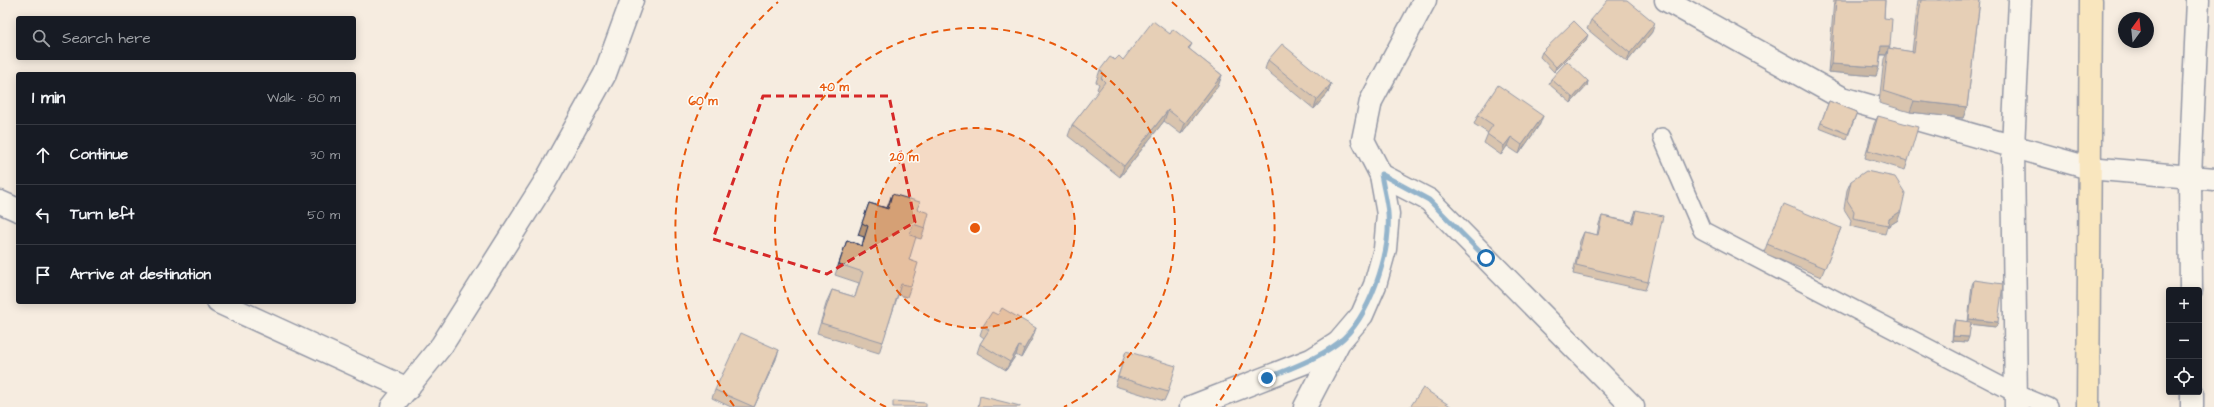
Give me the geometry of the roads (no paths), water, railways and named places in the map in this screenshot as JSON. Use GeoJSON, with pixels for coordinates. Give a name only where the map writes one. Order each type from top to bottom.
{"type":"FeatureCollection","features":[{"type":"Feature","properties":{"kind":"highway"},"geometry":{"type":"LineString","coordinates":[[2088,407],[2091,0]]}},
{"type":"Feature","properties":{"kind":"street"},"geometry":{"type":"LineString","coordinates":[[392,407],[442,345],[545,182],[605,74],[632,0]]}},
{"type":"Feature","properties":{"kind":"street"},"geometry":{"type":"LineString","coordinates":[[1305,407],[1339,342],[1362,315],[1376,284],[1385,249],[1388,214],[1381,174],[1363,140],[1371,101],[1424,0]]}},
{"type":"Feature","properties":{"kind":"street"},"geometry":{"type":"LineString","coordinates":[[1666,0],[1842,98],[2089,168],[2214,179]]}},
{"type":"Feature","properties":{"kind":"street"},"geometry":{"type":"LineString","coordinates":[[2016,400],[2013,147],[2020,0]]}},
{"type":"Feature","properties":{"kind":"street"},"geometry":{"type":"LineString","coordinates":[[2191,287],[2190,176],[2198,0]]}},
{"type":"Feature","properties":{"kind":"street"},"geometry":{"type":"LineString","coordinates":[[1381,174],[1429,200],[1633,407]]}},
{"type":"Feature","properties":{"kind":"street"},"geometry":{"type":"LineString","coordinates":[[0,202],[16,209]]}},
{"type":"Feature","properties":{"kind":"street"},"geometry":{"type":"LineString","coordinates":[[222,304],[408,389]]}},
{"type":"Feature","properties":{"kind":"street"},"geometry":{"type":"LineString","coordinates":[[1191,407],[1311,360],[1339,342]]}},
{"type":"Feature","properties":{"kind":"street"},"geometry":{"type":"LineString","coordinates":[[2192,395],[2192,407]]}},
{"type":"Feature","properties":{"kind":"lane"},"geometry":{"type":"LineString","coordinates":[[1662,137],[1702,230],[2016,400],[2049,407]]}}]}
